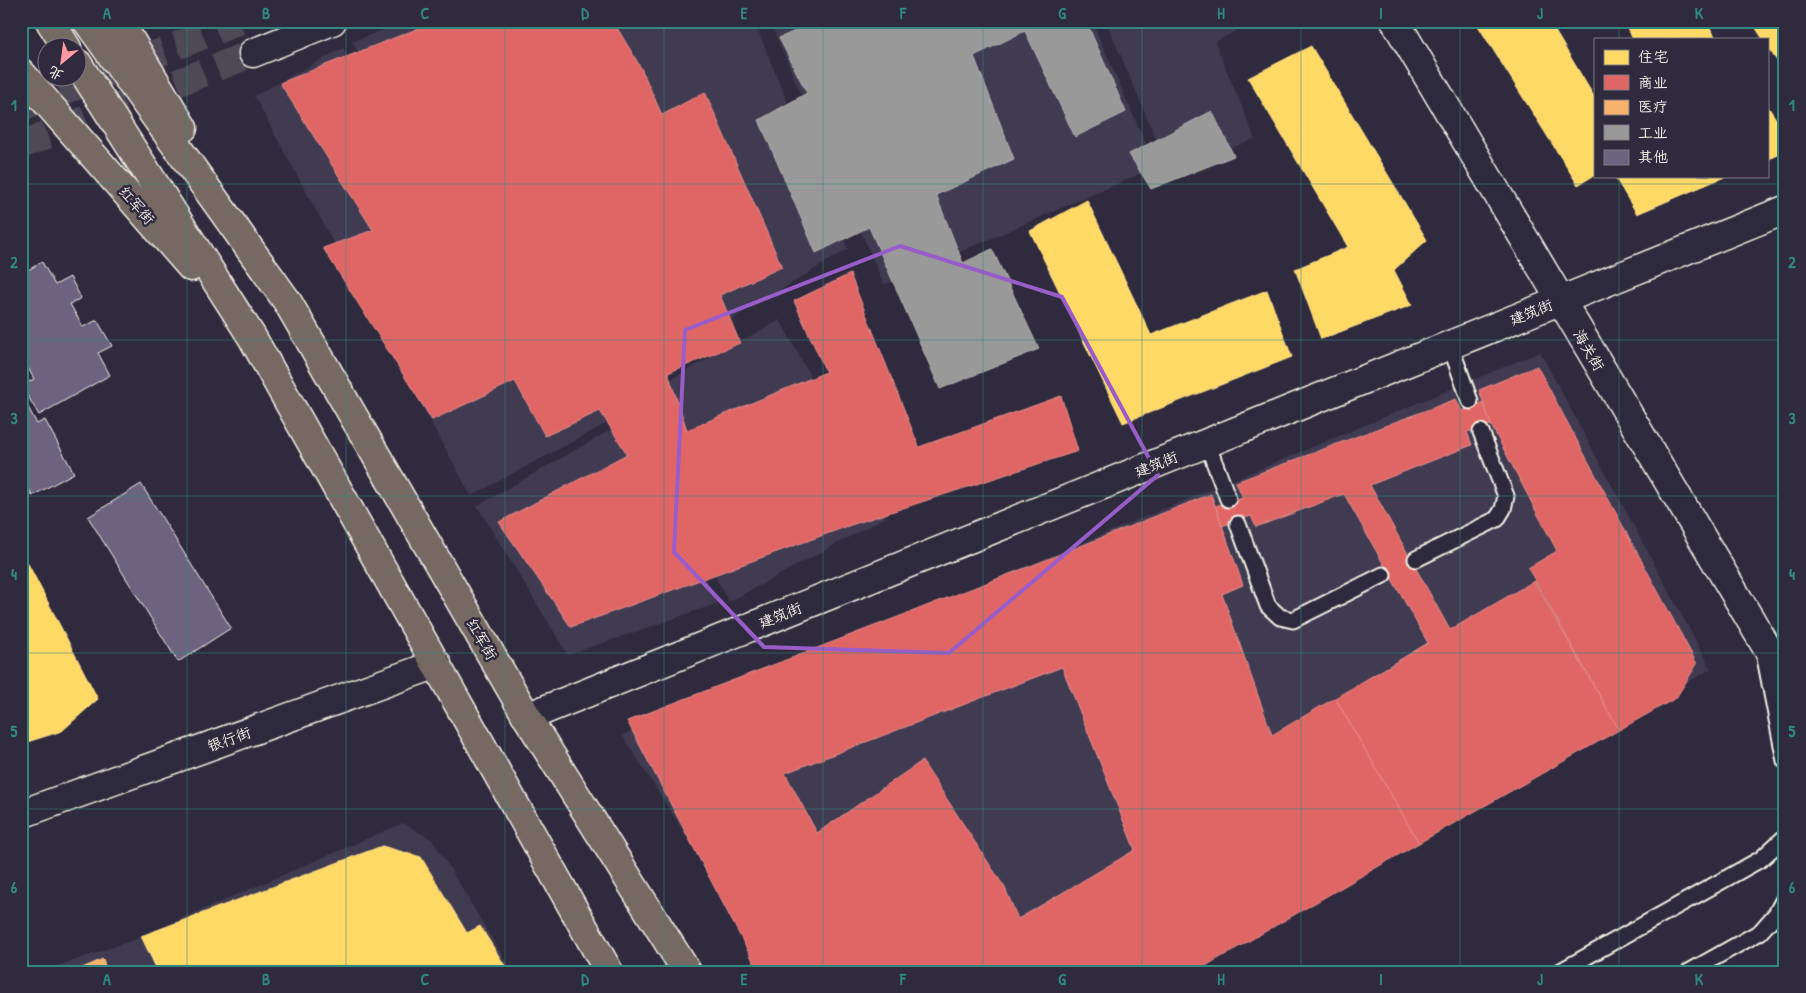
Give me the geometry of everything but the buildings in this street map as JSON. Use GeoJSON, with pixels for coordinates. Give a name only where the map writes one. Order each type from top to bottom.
{"type":"FeatureCollection","features":[{"type":"Feature","properties":{"kind":"main road"},"geometry":{"type":"LineString","coordinates":[[50,21],[61,38]]}},
{"type":"Feature","properties":{"kind":"main road","name":"红军街"},"geometry":{"type":"LineString","coordinates":[[87,21],[287,301]]}},
{"type":"Feature","properties":{"kind":"main road","name":"红军街"},"geometry":{"type":"LineString","coordinates":[[119,21],[287,301],[527,717],[687,972]]}},
{"type":"Feature","properties":{"kind":"main road","name":"红军街"},"geometry":{"type":"LineString","coordinates":[[21,73],[252,336]]}},
{"type":"Feature","properties":{"kind":"main road","name":"红军街"},"geometry":{"type":"LineString","coordinates":[[88,80],[252,336],[609,972]]}},
{"type":"Feature","properties":{"kind":"street"},"geometry":{"type":"LineString","coordinates":[[252,53],[332,21]]}},
{"type":"Feature","properties":{"kind":"street","name":"海关街"},"geometry":{"type":"LineString","coordinates":[[1395,21],[1785,678]]}},
{"type":"Feature","properties":{"kind":"street","name":"建筑街"},"geometry":{"type":"LineString","coordinates":[[527,717],[1785,210]]}},
{"type":"Feature","properties":{"kind":"street","name":"银行街"},"geometry":{"type":"LineString","coordinates":[[21,814],[437,664]]}},
{"type":"Feature","properties":{"kind":"lane"},"geometry":{"type":"LineString","coordinates":[[1450,345],[1470,401]]}},
{"type":"Feature","properties":{"kind":"lane"},"geometry":{"type":"LineString","coordinates":[[1416,559],[1497,519],[1504,508],[1506,496],[1481,432]]}},
{"type":"Feature","properties":{"kind":"lane"},"geometry":{"type":"LineString","coordinates":[[1207,443],[1228,499]]}},
{"type":"Feature","properties":{"kind":"lane"},"geometry":{"type":"LineString","coordinates":[[1238,524],[1268,606],[1280,617],[1293,620],[1383,575]]}},
{"type":"Feature","properties":{"kind":"lane"},"geometry":{"type":"LineString","coordinates":[[1761,639],[1785,762]]}},
{"type":"Feature","properties":{"kind":"lane"},"geometry":{"type":"LineString","coordinates":[[1559,972],[1761,859],[1785,837]]}},
{"type":"Feature","properties":{"kind":"lane"},"geometry":{"type":"LineString","coordinates":[[1690,972],[1760,932],[1776,914],[1785,897]]}},
{"type":"Feature","properties":{"kind":"highlighted area"},"geometry":{"type":"Polygon","coordinates":[[[900,246],[1062,297],[1158,475],[949,653],[764,647],[674,552],[685,330],[900,246]]]}},
{"type":"Feature","properties":{"kind":"shaded area"},"geometry":{"type":"Polygon","coordinates":[[[406,21],[754,21],[848,249],[666,360],[438,185],[352,42],[406,21]]]}},
{"type":"Feature","properties":{"kind":"shaded area"},"geometry":{"type":"Polygon","coordinates":[[[784,21],[1092,21],[1156,167],[884,285],[772,27],[784,21]]]}},
{"type":"Feature","properties":{"kind":"shaded area"},"geometry":{"type":"Polygon","coordinates":[[[1106,21],[1255,21],[1215,42],[1255,139],[1170,172],[1106,21]]]}},
{"type":"Feature","properties":{"kind":"shaded area"},"geometry":{"type":"Polygon","coordinates":[[[343,48],[430,209],[667,381],[780,320],[886,517],[729,602],[626,413],[471,496],[254,96],[343,48]]]}},
{"type":"Feature","properties":{"kind":"shaded area"},"geometry":{"type":"Polygon","coordinates":[[[1540,352],[1711,669],[1178,972],[773,972],[622,735],[1540,352]]]}},
{"type":"Feature","properties":{"kind":"shaded area"},"geometry":{"type":"Polygon","coordinates":[[[621,424],[719,603],[568,655],[477,506],[621,424]]]}},
{"type":"Feature","properties":{"kind":"shaded area"},"geometry":{"type":"Polygon","coordinates":[[[403,823],[433,840],[512,972],[384,972],[343,948],[196,972],[169,924],[403,823]]]}},
{"type":"Feature","properties":{"kind":"shaded area"},"geometry":{"type":"Polygon","coordinates":[[[151,934],[176,972],[41,972],[151,934]]]}},
{"type":"Feature","properties":{"kind":"tunnel"},"geometry":{"type":"LineString","coordinates":[[21,108],[239,21]]}},
{"type":"Feature","properties":{"kind":"tunnel"},"geometry":{"type":"LineString","coordinates":[[21,145],[253,53]]}}]}
